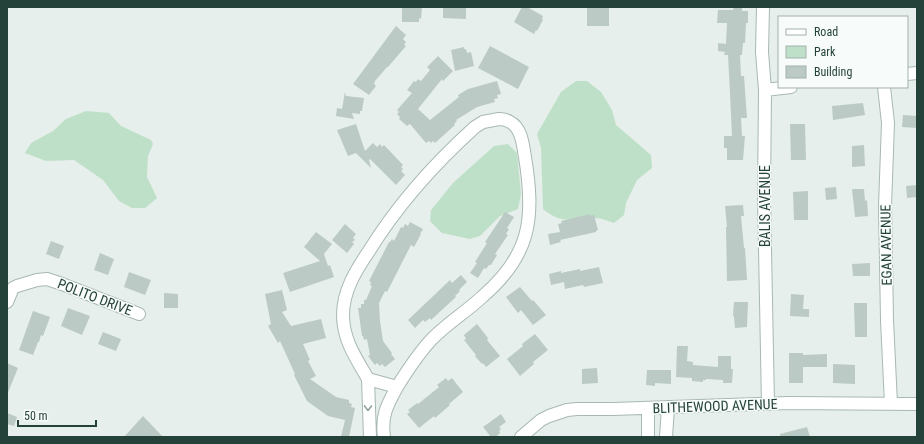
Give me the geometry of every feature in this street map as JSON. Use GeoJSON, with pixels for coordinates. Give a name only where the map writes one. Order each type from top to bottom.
{"type":"FeatureCollection","features":[{"type":"Feature","properties":{"kind":"street","name":"BALIS AVENUE"},"geometry":{"type":"LineString","coordinates":[[763,7],[762,52],[765,90],[764,197],[768,404]]}},
{"type":"Feature","properties":{"kind":"street"},"geometry":{"type":"LineString","coordinates":[[765,90],[782,88]]}},
{"type":"Feature","properties":{"kind":"street","name":"EGAN AVENUE"},"geometry":{"type":"LineString","coordinates":[[884,88],[888,123],[885,206],[887,320],[891,404]]}},
{"type":"Feature","properties":{"kind":"street"},"geometry":{"type":"LineString","coordinates":[[370,437],[368,379],[351,351],[344,325],[344,303],[353,275],[380,232],[414,187],[460,140],[483,122],[499,118],[511,122],[520,134],[529,187],[528,225],[521,249],[504,278],[431,340],[408,370],[388,403],[382,425],[384,437]]}},
{"type":"Feature","properties":{"kind":"street","name":"POLITO DRIVE"},"geometry":{"type":"LineString","coordinates":[[7,302],[13,288],[26,282],[47,279],[139,314]]}},
{"type":"Feature","properties":{"kind":"street"},"geometry":{"type":"LineString","coordinates":[[368,379],[397,387]]}},
{"type":"Feature","properties":{"kind":"street","name":"BLITHEWOOD AVENUE"},"geometry":{"type":"LineString","coordinates":[[521,437],[540,420],[556,413],[577,409],[768,404],[917,404]]}},
{"type":"Feature","properties":{"kind":"street"},"geometry":{"type":"LineString","coordinates":[[666,437],[668,407]]}},
{"type":"Feature","properties":{"kind":"street"},"geometry":{"type":"LineString","coordinates":[[648,408],[648,437]]}},
{"type":"Feature","properties":{"kind":"green space"},"geometry":{"type":"Polygon","coordinates":[[[576,81],[587,81],[601,92],[612,110],[616,125],[651,155],[652,168],[637,180],[626,203],[624,215],[614,223],[597,218],[569,220],[557,218],[543,209],[541,148],[537,134],[561,92],[576,81]]]}},
{"type":"Feature","properties":{"kind":"green space"},"geometry":{"type":"Polygon","coordinates":[[[86,111],[109,113],[121,126],[151,140],[153,144],[148,156],[147,177],[157,198],[145,208],[132,208],[119,201],[103,180],[74,160],[46,161],[25,153],[31,143],[53,131],[66,119],[86,111]]]}},
{"type":"Feature","properties":{"kind":"green space"},"geometry":{"type":"Polygon","coordinates":[[[508,144],[517,153],[521,194],[518,209],[500,216],[480,236],[470,239],[442,233],[430,221],[431,210],[453,183],[494,146],[508,144]]]}},
{"type":"Feature","properties":{"kind":"building"},"geometry":{"type":"Polygon","coordinates":[[[402,7],[422,7],[421,19],[419,18],[419,22],[402,22],[402,7]]]}},
{"type":"Feature","properties":{"kind":"building"},"geometry":{"type":"Polygon","coordinates":[[[443,7],[466,7],[466,19],[443,18],[443,7]]]}},
{"type":"Feature","properties":{"kind":"building"},"geometry":{"type":"Polygon","coordinates":[[[522,7],[527,7],[543,16],[543,20],[534,34],[514,22],[522,7]]]}},
{"type":"Feature","properties":{"kind":"building"},"geometry":{"type":"Polygon","coordinates":[[[587,7],[609,7],[609,26],[587,26],[587,7]]]}},
{"type":"Feature","properties":{"kind":"building"},"geometry":{"type":"Polygon","coordinates":[[[734,7],[742,7],[742,11],[748,11],[745,43],[743,43],[742,55],[740,55],[741,76],[744,76],[747,118],[741,118],[742,136],[745,136],[743,160],[727,160],[727,148],[724,148],[724,136],[732,136],[728,55],[724,55],[725,52],[718,51],[718,43],[726,44],[727,23],[717,23],[718,10],[733,10],[734,7]]]}},
{"type":"Feature","properties":{"kind":"building"},"geometry":{"type":"Polygon","coordinates":[[[396,26],[406,35],[403,39],[406,42],[404,45],[406,46],[375,81],[374,84],[376,86],[369,95],[353,84],[396,26]]]}},
{"type":"Feature","properties":{"kind":"building"},"geometry":{"type":"Polygon","coordinates":[[[490,46],[529,67],[518,89],[478,68],[490,46]]]}},
{"type":"Feature","properties":{"kind":"building"},"geometry":{"type":"Polygon","coordinates":[[[464,47],[467,53],[471,52],[474,66],[455,71],[451,50],[464,47]]]}},
{"type":"Feature","properties":{"kind":"building"},"geometry":{"type":"Polygon","coordinates":[[[438,56],[453,71],[443,81],[442,79],[418,109],[430,120],[459,97],[458,95],[468,89],[497,81],[501,94],[497,95],[498,98],[494,99],[495,102],[477,107],[456,120],[455,125],[435,143],[433,141],[431,143],[429,141],[426,143],[410,124],[407,126],[399,119],[400,117],[397,114],[399,112],[397,110],[412,93],[407,90],[414,81],[416,82],[418,79],[421,81],[430,70],[427,67],[438,56]]]}},
{"type":"Feature","properties":{"kind":"building"},"geometry":{"type":"Polygon","coordinates":[[[345,92],[346,96],[364,98],[362,111],[360,111],[360,114],[352,113],[354,119],[336,116],[337,108],[342,109],[345,92]]]}},
{"type":"Feature","properties":{"kind":"building"},"geometry":{"type":"Polygon","coordinates":[[[863,103],[865,115],[833,120],[832,106],[863,103]]]}},
{"type":"Feature","properties":{"kind":"building"},"geometry":{"type":"Polygon","coordinates":[[[903,115],[917,116],[917,128],[902,127],[903,115]]]}},
{"type":"Feature","properties":{"kind":"building"},"geometry":{"type":"Polygon","coordinates":[[[356,124],[365,151],[373,143],[377,147],[380,144],[382,147],[384,145],[403,165],[401,167],[403,169],[401,171],[405,175],[396,185],[370,159],[371,168],[356,153],[348,156],[337,130],[356,124]]]}},
{"type":"Feature","properties":{"kind":"building"},"geometry":{"type":"Polygon","coordinates":[[[790,124],[805,124],[806,160],[791,160],[790,124]]]}},
{"type":"Feature","properties":{"kind":"building"},"geometry":{"type":"Polygon","coordinates":[[[864,145],[865,166],[852,167],[852,146],[864,145]]]}},
{"type":"Feature","properties":{"kind":"building"},"geometry":{"type":"Polygon","coordinates":[[[917,185],[917,197],[907,198],[906,186],[917,185]]]}},
{"type":"Feature","properties":{"kind":"building"},"geometry":{"type":"Polygon","coordinates":[[[836,187],[837,199],[826,200],[825,188],[836,187]]]}},
{"type":"Feature","properties":{"kind":"building"},"geometry":{"type":"Polygon","coordinates":[[[852,189],[864,189],[865,201],[867,200],[868,216],[855,217],[852,189]]]}},
{"type":"Feature","properties":{"kind":"building"},"geometry":{"type":"Polygon","coordinates":[[[808,191],[808,220],[794,220],[793,192],[808,191]]]}},
{"type":"Feature","properties":{"kind":"building"},"geometry":{"type":"Polygon","coordinates":[[[743,205],[744,216],[741,216],[747,280],[727,281],[727,227],[725,206],[743,205]]]}},
{"type":"Feature","properties":{"kind":"building"},"geometry":{"type":"Polygon","coordinates":[[[505,212],[514,217],[507,228],[509,229],[506,234],[508,235],[495,254],[497,255],[491,265],[489,265],[486,269],[484,268],[478,278],[470,273],[487,243],[485,242],[505,212]]]}},
{"type":"Feature","properties":{"kind":"building"},"geometry":{"type":"Polygon","coordinates":[[[590,214],[590,216],[594,215],[598,230],[596,232],[560,240],[561,242],[550,245],[548,234],[560,232],[558,224],[562,223],[561,221],[590,214]]]}},
{"type":"Feature","properties":{"kind":"building"},"geometry":{"type":"Polygon","coordinates":[[[410,222],[423,229],[414,247],[411,245],[387,292],[385,291],[379,303],[383,341],[395,359],[385,367],[382,364],[380,366],[377,363],[375,365],[368,356],[370,355],[367,339],[364,340],[362,336],[358,308],[361,308],[361,304],[364,304],[364,300],[366,300],[372,286],[370,285],[371,282],[369,281],[389,242],[392,239],[394,241],[401,227],[403,228],[405,224],[408,226],[410,222]]]}},
{"type":"Feature","properties":{"kind":"building"},"geometry":{"type":"Polygon","coordinates":[[[345,224],[356,234],[353,238],[355,240],[352,242],[354,244],[347,253],[332,240],[345,224]]]}},
{"type":"Feature","properties":{"kind":"building"},"geometry":{"type":"Polygon","coordinates":[[[316,232],[332,244],[324,254],[334,277],[290,292],[283,273],[320,261],[304,247],[316,232]]]}},
{"type":"Feature","properties":{"kind":"building"},"geometry":{"type":"Polygon","coordinates":[[[51,241],[64,246],[59,259],[46,254],[51,241]]]}},
{"type":"Feature","properties":{"kind":"building"},"geometry":{"type":"Polygon","coordinates":[[[100,253],[114,259],[108,275],[94,270],[100,253]]]}},
{"type":"Feature","properties":{"kind":"building"},"geometry":{"type":"Polygon","coordinates":[[[870,263],[870,276],[853,276],[852,264],[870,263]]]}},
{"type":"Feature","properties":{"kind":"building"},"geometry":{"type":"Polygon","coordinates":[[[599,267],[603,283],[565,289],[564,282],[551,285],[549,274],[580,269],[580,271],[599,267]]]}},
{"type":"Feature","properties":{"kind":"building"},"geometry":{"type":"Polygon","coordinates":[[[129,272],[151,280],[145,295],[124,287],[129,272]]]}},
{"type":"Feature","properties":{"kind":"building"},"geometry":{"type":"Polygon","coordinates":[[[461,275],[467,282],[459,290],[460,291],[455,296],[456,297],[431,320],[430,318],[425,322],[423,320],[415,328],[408,320],[450,280],[452,283],[461,275]]]}},
{"type":"Feature","properties":{"kind":"building"},"geometry":{"type":"Polygon","coordinates":[[[520,287],[546,315],[533,325],[521,310],[518,313],[506,297],[520,287]]]}},
{"type":"Feature","properties":{"kind":"building"},"geometry":{"type":"Polygon","coordinates":[[[282,290],[287,310],[282,312],[291,326],[321,319],[326,338],[303,344],[310,360],[308,361],[316,376],[310,379],[336,397],[349,400],[349,403],[352,404],[351,407],[355,408],[349,437],[341,437],[345,420],[328,416],[307,401],[280,341],[278,343],[268,326],[271,324],[265,294],[282,290]]]}},
{"type":"Feature","properties":{"kind":"building"},"geometry":{"type":"Polygon","coordinates":[[[164,293],[178,294],[178,308],[164,308],[164,293]]]}},
{"type":"Feature","properties":{"kind":"building"},"geometry":{"type":"Polygon","coordinates":[[[791,294],[804,295],[803,309],[809,309],[809,317],[790,316],[791,294]]]}},
{"type":"Feature","properties":{"kind":"building"},"geometry":{"type":"Polygon","coordinates":[[[734,302],[748,302],[747,327],[735,328],[733,315],[734,302]]]}},
{"type":"Feature","properties":{"kind":"building"},"geometry":{"type":"Polygon","coordinates":[[[854,303],[867,303],[867,337],[855,337],[854,303]]]}},
{"type":"Feature","properties":{"kind":"building"},"geometry":{"type":"Polygon","coordinates":[[[68,308],[90,316],[82,335],[61,326],[68,308]]]}},
{"type":"Feature","properties":{"kind":"building"},"geometry":{"type":"Polygon","coordinates":[[[33,311],[50,317],[43,336],[41,335],[33,355],[19,350],[33,311]]]}},
{"type":"Feature","properties":{"kind":"building"},"geometry":{"type":"Polygon","coordinates":[[[477,324],[488,338],[487,340],[500,356],[486,367],[475,356],[476,355],[464,340],[466,339],[464,335],[477,324]]]}},
{"type":"Feature","properties":{"kind":"building"},"geometry":{"type":"Polygon","coordinates":[[[103,332],[121,339],[116,351],[98,344],[103,332]]]}},
{"type":"Feature","properties":{"kind":"building"},"geometry":{"type":"Polygon","coordinates":[[[535,334],[548,350],[533,362],[534,364],[520,376],[507,359],[535,334]]]}},
{"type":"Feature","properties":{"kind":"building"},"geometry":{"type":"Polygon","coordinates":[[[677,346],[688,346],[687,361],[693,362],[693,365],[718,367],[718,356],[731,356],[731,369],[733,369],[732,383],[723,383],[723,380],[706,379],[703,380],[703,382],[692,381],[692,378],[676,377],[677,346]]]}},
{"type":"Feature","properties":{"kind":"building"},"geometry":{"type":"Polygon","coordinates":[[[789,353],[803,353],[803,355],[827,354],[827,367],[803,367],[803,383],[789,383],[789,353]]]}},
{"type":"Feature","properties":{"kind":"building"},"geometry":{"type":"Polygon","coordinates":[[[7,363],[18,368],[7,395],[7,363]]]}},
{"type":"Feature","properties":{"kind":"building"},"geometry":{"type":"Polygon","coordinates":[[[833,364],[855,365],[855,384],[833,383],[833,364]]]}},
{"type":"Feature","properties":{"kind":"building"},"geometry":{"type":"Polygon","coordinates":[[[597,368],[598,383],[582,384],[582,369],[597,368]]]}},
{"type":"Feature","properties":{"kind":"building"},"geometry":{"type":"Polygon","coordinates":[[[647,370],[671,370],[671,384],[655,383],[655,386],[646,385],[647,370]]]}},
{"type":"Feature","properties":{"kind":"building"},"geometry":{"type":"Polygon","coordinates":[[[446,378],[448,381],[452,378],[463,392],[435,418],[434,416],[419,428],[407,414],[410,412],[408,410],[439,387],[437,385],[446,378]]]}},
{"type":"Feature","properties":{"kind":"building"},"geometry":{"type":"Polygon","coordinates":[[[7,413],[17,417],[14,426],[7,424],[7,413]]]}},
{"type":"Feature","properties":{"kind":"building"},"geometry":{"type":"Polygon","coordinates":[[[501,414],[506,422],[499,427],[501,429],[499,431],[500,433],[496,437],[491,437],[483,427],[501,414]]]}},
{"type":"Feature","properties":{"kind":"building"},"geometry":{"type":"Polygon","coordinates":[[[143,416],[163,437],[124,437],[143,416]]]}},
{"type":"Feature","properties":{"kind":"building"},"geometry":{"type":"Polygon","coordinates":[[[807,427],[810,437],[780,437],[780,434],[807,427]]]}}]}
